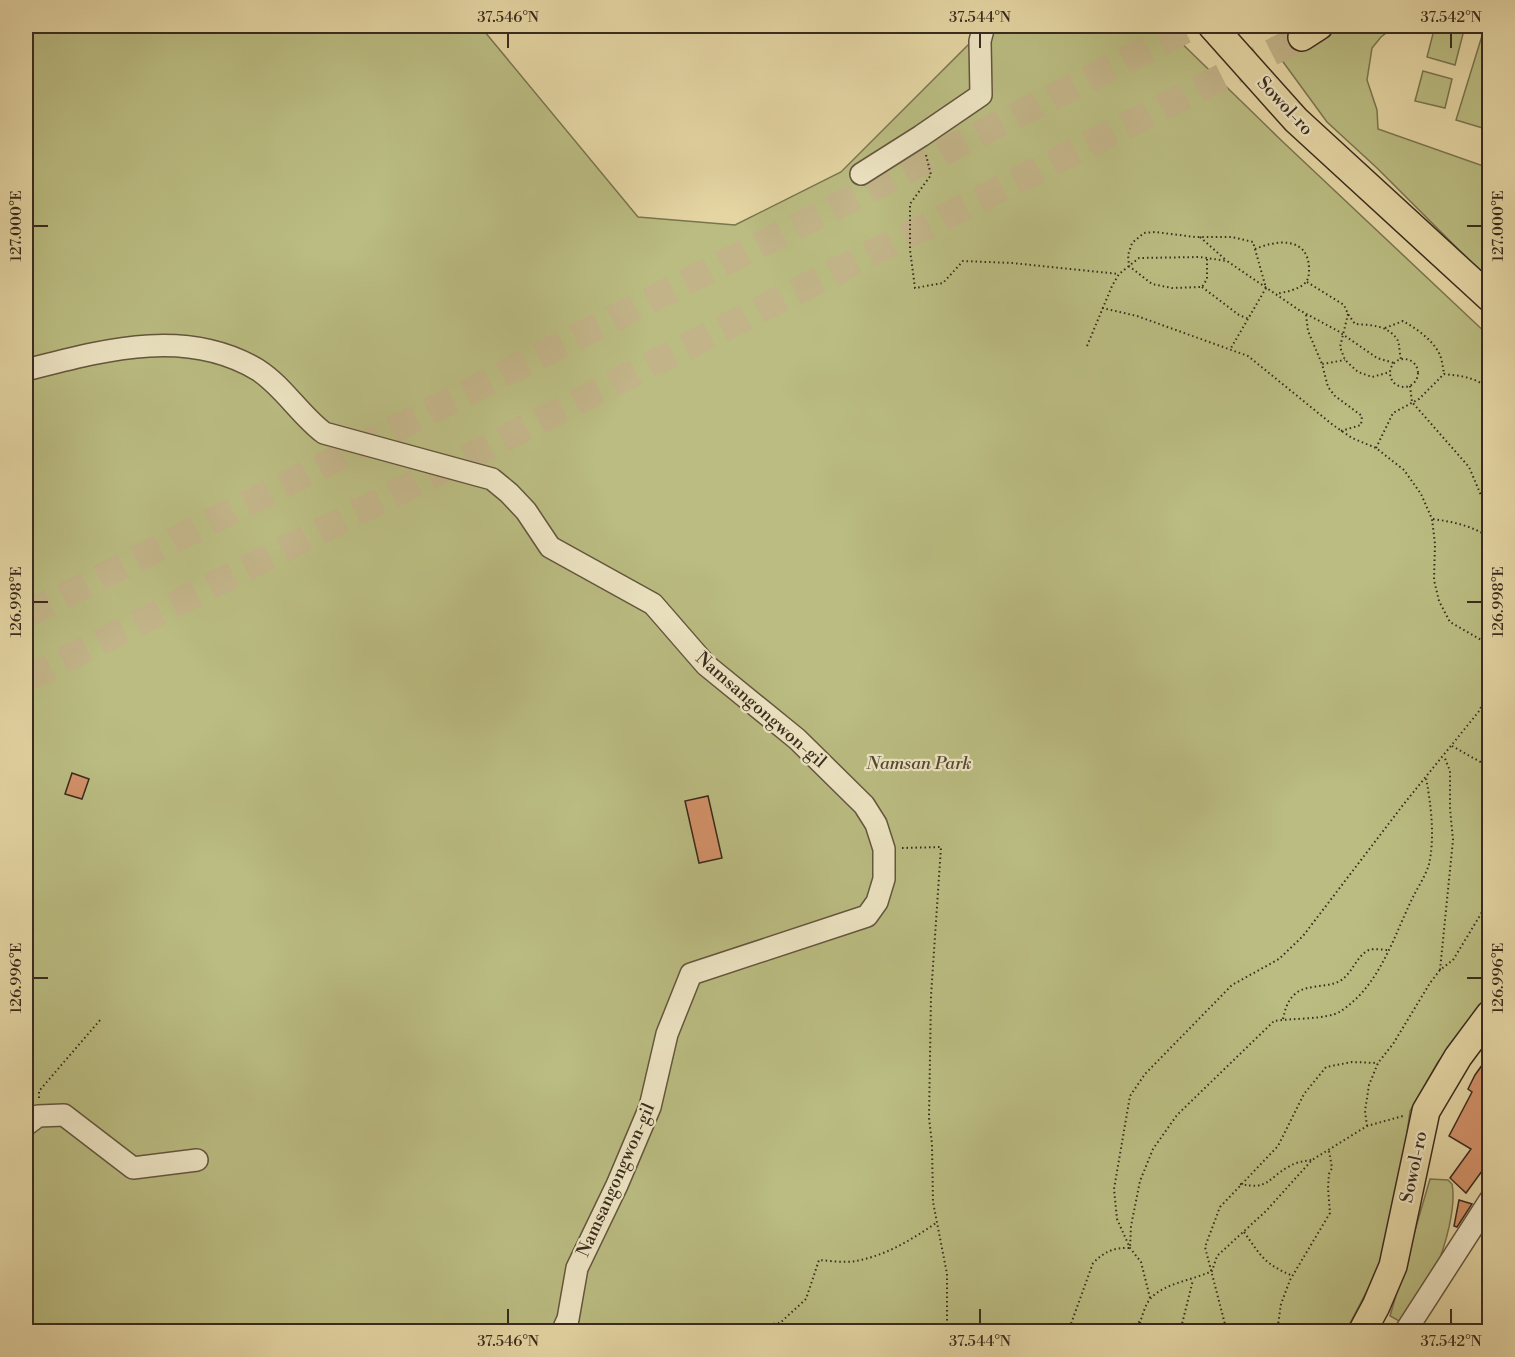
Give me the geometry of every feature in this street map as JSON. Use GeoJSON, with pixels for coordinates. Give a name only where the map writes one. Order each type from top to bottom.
{"type":"FeatureCollection","features":[{"type":"Feature","properties":{"kind":"main road","name":"Sowol-ro"},"geometry":{"type":"LineString","coordinates":[[1212,26],[1296,120],[1490,298]]}},
{"type":"Feature","properties":{"kind":"main road","name":"Sowol-ro"},"geometry":{"type":"LineString","coordinates":[[1238,26],[1294,101],[1362,182]]}},
{"type":"Feature","properties":{"kind":"main road","name":"Sowol-ro"},"geometry":{"type":"LineString","coordinates":[[1362,1332],[1393,1266],[1426,1111],[1458,1057],[1490,1014]]}},
{"type":"Feature","properties":{"kind":"street"},"geometry":{"type":"LineString","coordinates":[[861,174],[981,95],[980,41],[984,26]]}},
{"type":"Feature","properties":{"kind":"street","name":"Namsangongwon-gil"},"geometry":{"type":"LineString","coordinates":[[26,370],[108,350],[139,346],[169,345],[212,352],[234,358],[259,370],[324,433],[492,479],[526,511],[550,546],[653,604],[706,665],[797,739],[864,805],[876,824],[884,849],[884,879],[877,902],[867,916],[691,974],[667,1034],[650,1107],[617,1185],[577,1268],[568,1319],[562,1332]]}},
{"type":"Feature","properties":{"kind":"street"},"geometry":{"type":"LineString","coordinates":[[32,1120],[64,1115],[133,1168],[197,1160]]}},
{"type":"Feature","properties":{"kind":"street"},"geometry":{"type":"LineString","coordinates":[[1405,1332],[1490,1200]]}},
{"type":"Feature","properties":{"kind":"path"},"geometry":{"type":"LineString","coordinates":[[921,136],[931,175],[910,204],[910,250],[915,288],[943,283],[963,261],[1012,263],[1119,274]]}},
{"type":"Feature","properties":{"kind":"path"},"geometry":{"type":"LineString","coordinates":[[1232,348],[1249,319],[1266,288],[1253,242],[1232,237],[1200,237],[1155,232],[1143,233],[1132,243],[1128,255],[1129,266],[1152,284],[1172,288],[1202,287],[1239,315],[1249,319]]}},
{"type":"Feature","properties":{"kind":"path"},"geometry":{"type":"LineString","coordinates":[[1200,237],[1227,261],[1306,314],[1377,358],[1394,363]]}},
{"type":"Feature","properties":{"kind":"path"},"geometry":{"type":"LineString","coordinates":[[1255,249],[1270,242],[1287,242],[1301,247],[1309,259],[1307,282],[1276,294]]}},
{"type":"Feature","properties":{"kind":"path"},"geometry":{"type":"LineString","coordinates":[[1087,346],[1119,274],[1139,258],[1207,258],[1227,261]]}},
{"type":"Feature","properties":{"kind":"path"},"geometry":{"type":"LineString","coordinates":[[1202,287],[1207,279],[1207,258]]}},
{"type":"Feature","properties":{"kind":"path"},"geometry":{"type":"LineString","coordinates":[[1307,282],[1344,305],[1347,314],[1355,324],[1384,328],[1398,341],[1398,352],[1401,359]]}},
{"type":"Feature","properties":{"kind":"path"},"geometry":{"type":"LineString","coordinates":[[1102,308],[1137,316],[1232,348],[1248,356],[1341,431],[1376,448],[1404,470],[1421,494],[1432,519],[1435,544],[1434,580],[1439,601],[1450,622],[1490,645]]}},
{"type":"Feature","properties":{"kind":"path"},"geometry":{"type":"LineString","coordinates":[[1306,314],[1308,331],[1322,364],[1328,387],[1335,396],[1362,416],[1361,425],[1341,431]]}},
{"type":"Feature","properties":{"kind":"path"},"geometry":{"type":"LineString","coordinates":[[1347,314],[1340,346],[1345,360],[1358,372],[1372,377],[1390,372]]}},
{"type":"Feature","properties":{"kind":"path"},"geometry":{"type":"LineString","coordinates":[[1384,328],[1403,321],[1416,329],[1440,355],[1444,374]]}},
{"type":"Feature","properties":{"kind":"path"},"geometry":{"type":"LineString","coordinates":[[1401,359],[1411,360],[1418,368],[1417,378],[1410,386],[1401,387],[1392,381],[1390,372],[1394,363],[1401,359]]}},
{"type":"Feature","properties":{"kind":"path"},"geometry":{"type":"LineString","coordinates":[[1322,364],[1345,360]]}},
{"type":"Feature","properties":{"kind":"path"},"geometry":{"type":"LineString","coordinates":[[1444,374],[1482,382],[1490,391]]}},
{"type":"Feature","properties":{"kind":"path"},"geometry":{"type":"LineString","coordinates":[[1376,448],[1393,413],[1425,394],[1444,374]]}},
{"type":"Feature","properties":{"kind":"path"},"geometry":{"type":"LineString","coordinates":[[1410,386],[1412,402],[1469,467],[1490,525]]}},
{"type":"Feature","properties":{"kind":"path"},"geometry":{"type":"LineString","coordinates":[[1432,519],[1465,525],[1479,530],[1490,538]]}},
{"type":"Feature","properties":{"kind":"path"},"geometry":{"type":"LineString","coordinates":[[1150,1298],[1141,1262],[1130,1248],[1117,1219],[1114,1189],[1130,1096],[1145,1074],[1232,985],[1279,959],[1303,936],[1480,710],[1490,678]]}},
{"type":"Feature","properties":{"kind":"path"},"geometry":{"type":"LineString","coordinates":[[1452,746],[1484,764],[1490,756]]}},
{"type":"Feature","properties":{"kind":"path"},"geometry":{"type":"LineString","coordinates":[[1440,970],[1453,840],[1450,771],[1444,756]]}},
{"type":"Feature","properties":{"kind":"path"},"geometry":{"type":"LineString","coordinates":[[1130,1248],[1131,1226],[1140,1180],[1153,1149],[1177,1115],[1274,1022],[1339,1013],[1360,995],[1380,971],[1429,865],[1432,811],[1426,778]]}},
{"type":"Feature","properties":{"kind":"path"},"geometry":{"type":"LineString","coordinates":[[884,849],[941,847],[929,1046],[929,1118],[936,1223],[947,1274],[947,1332]]}},
{"type":"Feature","properties":{"kind":"path"},"geometry":{"type":"LineString","coordinates":[[1367,1126],[1365,1111],[1368,1086],[1378,1063],[1393,1044],[1430,983],[1440,970],[1453,960],[1490,899]]}},
{"type":"Feature","properties":{"kind":"path"},"geometry":{"type":"LineString","coordinates":[[1283,1019],[1287,1005],[1296,993],[1305,989],[1326,987],[1341,980],[1370,950],[1389,950]]}},
{"type":"Feature","properties":{"kind":"path"},"geometry":{"type":"LineString","coordinates":[[32,1120],[39,1091],[101,1019]]}},
{"type":"Feature","properties":{"kind":"path"},"geometry":{"type":"LineString","coordinates":[[1227,1332],[1205,1247],[1220,1207],[1278,1146],[1304,1094],[1326,1067],[1352,1062],[1378,1063]]}},
{"type":"Feature","properties":{"kind":"path"},"geometry":{"type":"LineString","coordinates":[[1137,1332],[1150,1298],[1169,1285],[1193,1280],[1212,1271],[1217,1256],[1266,1211],[1312,1160],[1367,1126],[1426,1111]]}},
{"type":"Feature","properties":{"kind":"path"},"geometry":{"type":"LineString","coordinates":[[1276,1332],[1281,1304],[1293,1276],[1330,1213],[1328,1188],[1332,1168],[1328,1150]]}},
{"type":"Feature","properties":{"kind":"path"},"geometry":{"type":"LineString","coordinates":[[1240,1184],[1253,1187],[1262,1186],[1297,1162],[1312,1160]]}},
{"type":"Feature","properties":{"kind":"path"},"geometry":{"type":"LineString","coordinates":[[655,1332],[652,1329],[725,1330],[780,1323],[806,1299],[819,1260],[854,1262],[882,1254],[904,1245],[936,1223]]}},
{"type":"Feature","properties":{"kind":"path"},"geometry":{"type":"LineString","coordinates":[[1244,1232],[1260,1258],[1293,1276]]}},
{"type":"Feature","properties":{"kind":"path"},"geometry":{"type":"LineString","coordinates":[[1068,1332],[1093,1263],[1101,1255],[1113,1249],[1130,1248]]}},
{"type":"Feature","properties":{"kind":"path"},"geometry":{"type":"LineString","coordinates":[[1180,1332],[1193,1280]]}},
{"type":"Feature","properties":{"kind":"path"},"geometry":{"type":"LineString","coordinates":[[1118,1332],[1141,1321]]}},
{"type":"Feature","properties":{"kind":"green space","name":"Namsan Park"},"geometry":{"type":"Polygon","coordinates":[[[26,26],[480,26],[638,217],[735,225],[841,172],[987,26],[1164,26],[1283,142],[1489,336],[1489,997],[1438,1062],[1410,1111],[1401,1178],[1381,1264],[1346,1331],[26,1331],[26,26]]]}},
{"type":"Feature","properties":{"kind":"green space"},"geometry":{"type":"Polygon","coordinates":[[[1329,26],[1395,26],[1372,48],[1367,80],[1377,110],[1378,129],[1489,168],[1489,280],[1377,168],[1327,122],[1278,55],[1329,26]]]}},
{"type":"Feature","properties":{"kind":"green space"},"geometry":{"type":"Polygon","coordinates":[[[1435,26],[1465,26],[1455,65],[1427,57],[1435,26]]]}},
{"type":"Feature","properties":{"kind":"green space"},"geometry":{"type":"Polygon","coordinates":[[[1485,26],[1490,26],[1489,130],[1456,120],[1485,26]]]}},
{"type":"Feature","properties":{"kind":"green space"},"geometry":{"type":"Polygon","coordinates":[[[1423,71],[1452,79],[1445,108],[1415,101],[1423,71]]]}},
{"type":"Feature","properties":{"kind":"green space"},"geometry":{"type":"Polygon","coordinates":[[[1430,1179],[1448,1180],[1452,1184],[1451,1217],[1440,1259],[1431,1279],[1410,1312],[1399,1321],[1390,1316],[1430,1179]]]}},
{"type":"Feature","properties":{"kind":"building"},"geometry":{"type":"Polygon","coordinates":[[[72,773],[89,779],[82,799],[65,794],[72,773]]]}},
{"type":"Feature","properties":{"kind":"building"},"geometry":{"type":"Polygon","coordinates":[[[708,796],[722,858],[699,863],[685,801],[708,796]]]}},
{"type":"Feature","properties":{"kind":"building"},"geometry":{"type":"Polygon","coordinates":[[[1490,1054],[1490,1160],[1466,1193],[1450,1178],[1471,1149],[1449,1136],[1472,1092],[1468,1089],[1475,1075],[1490,1054]]]}},
{"type":"Feature","properties":{"kind":"building"},"geometry":{"type":"Polygon","coordinates":[[[1459,1200],[1472,1204],[1457,1227],[1454,1226],[1459,1200]]]}},
{"type":"Feature","properties":{"kind":"tunnel"},"geometry":{"type":"LineString","coordinates":[[26,615],[1193,26]]}},
{"type":"Feature","properties":{"kind":"tunnel"},"geometry":{"type":"LineString","coordinates":[[26,679],[1302,37]]}}]}
